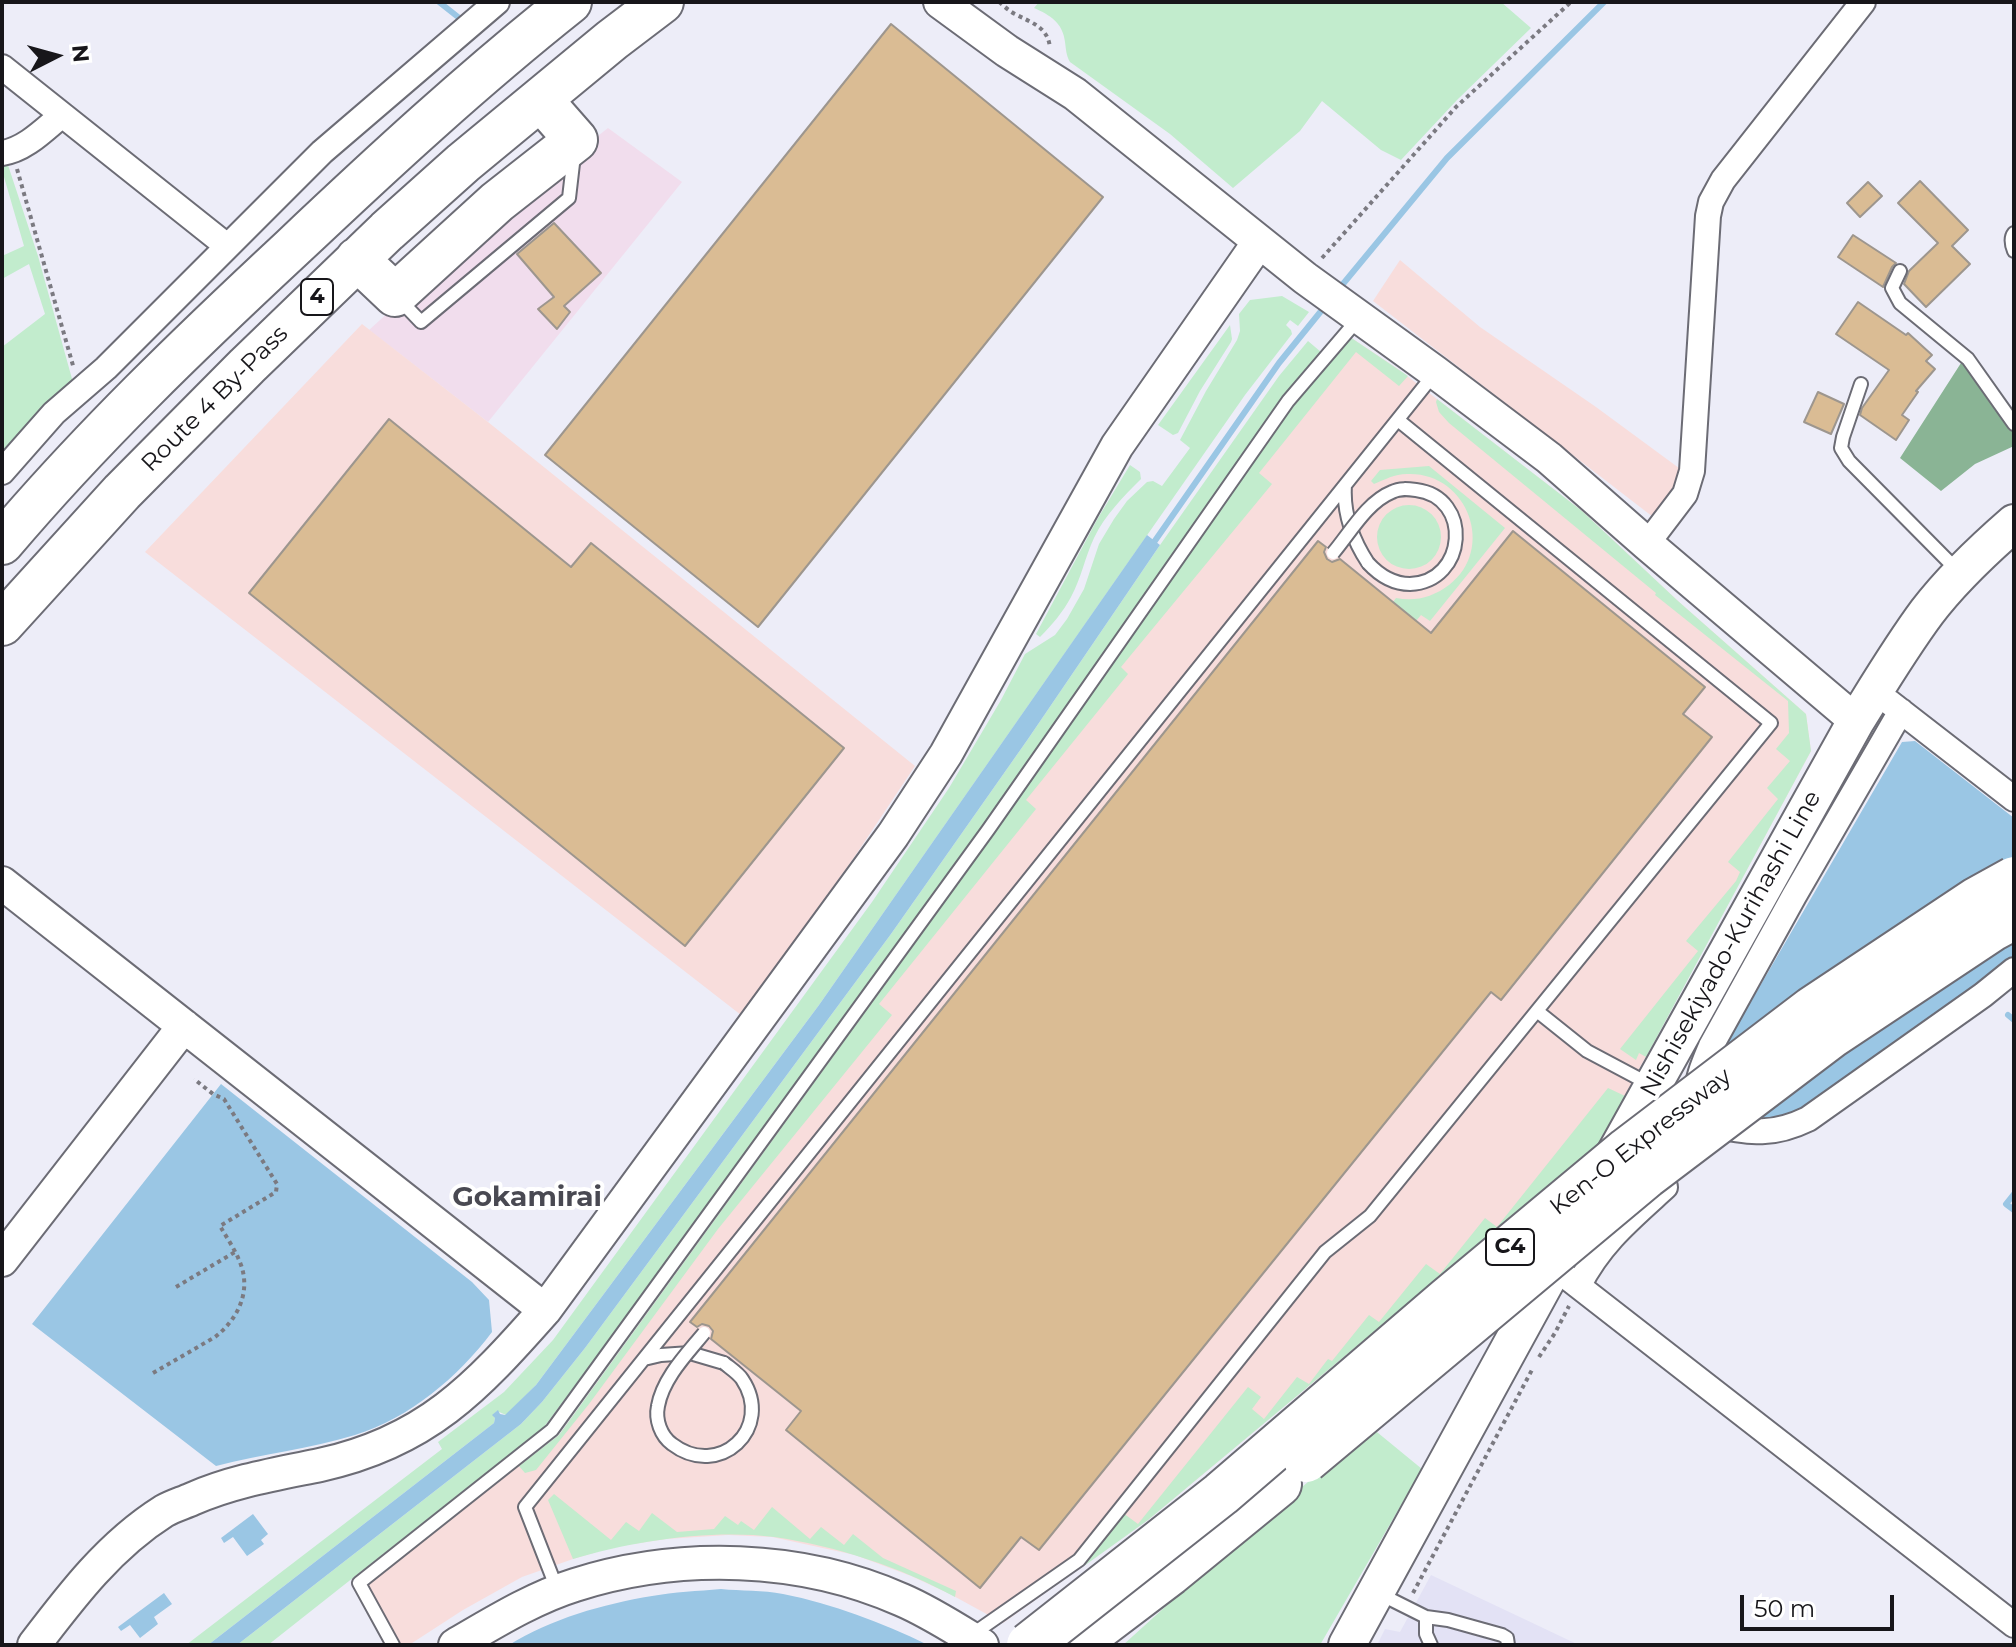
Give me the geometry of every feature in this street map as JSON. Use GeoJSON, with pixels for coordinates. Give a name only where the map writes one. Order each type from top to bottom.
{"type":"FeatureCollection","features":[{"type":"Feature","properties":{"kind":"highway","name":"4"},"geometry":{"type":"LineString","coordinates":[[2,543],[67,469],[220,315],[440,112],[570,2]]}},
{"type":"Feature","properties":{"kind":"highway"},"geometry":{"type":"LineString","coordinates":[[320,221],[412,160],[621,2]]}},
{"type":"Feature","properties":{"kind":"highway","name":"Route 4 By-Pass"},"geometry":{"type":"LineString","coordinates":[[2,631],[14,610],[122,492],[357,259],[463,163],[662,2]]}},
{"type":"Feature","properties":{"kind":"highway"},"geometry":{"type":"LineString","coordinates":[[357,259],[395,295],[497,202],[576,140],[541,100]]}},
{"type":"Feature","properties":{"kind":"highway","name":"Ken-O Expressway"},"geometry":{"type":"LineString","coordinates":[[1029,1645],[1221,1494],[1627,1150],[1812,1009],[1976,900],[2014,879]]}},
{"type":"Feature","properties":{"kind":"highway","name":"Ken-O Expressway"},"geometry":{"type":"LineString","coordinates":[[1075,1645],[1279,1484],[1646,1176],[1831,1036],[2014,917]]}},
{"type":"Feature","properties":{"kind":"highway"},"geometry":{"type":"LineString","coordinates":[[1103,1645],[1279,1484]]}},
{"type":"Feature","properties":{"kind":"main road","name":"Nishisekiyado-Kurihashi Line"},"geometry":{"type":"LineString","coordinates":[[1347,1645],[1391,1599],[1566,1276],[1652,1086],[1856,721],[1888,701],[1929,610],[1960,574],[2014,523]]}},
{"type":"Feature","properties":{"kind":"street"},"geometry":{"type":"LineString","coordinates":[[2,472],[54,413],[106,368],[322,152],[497,2]]}},
{"type":"Feature","properties":{"kind":"street"},"geometry":{"type":"LineString","coordinates":[[940,2],[1007,51],[1075,94],[1305,278],[1549,458],[1856,721]]}},
{"type":"Feature","properties":{"kind":"street"},"geometry":{"type":"LineString","coordinates":[[1647,544],[1685,494],[1692,471],[1711,202],[1723,180],[1863,2]]}},
{"type":"Feature","properties":{"kind":"street"},"geometry":{"type":"LineString","coordinates":[[2,67],[227,246]]}},
{"type":"Feature","properties":{"kind":"street"},"geometry":{"type":"LineString","coordinates":[[7,152],[39,135],[62,115]]}},
{"type":"Feature","properties":{"kind":"street"},"geometry":{"type":"LineString","coordinates":[[34,1645],[66,1603],[113,1551],[166,1510],[235,1482],[335,1461],[403,1437],[454,1403],[498,1363],[545,1310],[893,835],[946,754],[1117,446],[1259,242]]}},
{"type":"Feature","properties":{"kind":"street"},"geometry":{"type":"LineString","coordinates":[[2014,799],[1888,701],[1794,896],[1711,1046],[1697,1085],[1699,1123],[1694,1144],[1682,1168],[1597,1253],[1566,1276],[2014,1625]]}},
{"type":"Feature","properties":{"kind":"street"},"geometry":{"type":"LineString","coordinates":[[2,883],[545,1310]]}},
{"type":"Feature","properties":{"kind":"street"},"geometry":{"type":"LineString","coordinates":[[1699,1123],[1767,1132],[1788,1129],[1808,1119],[2014,970]]}},
{"type":"Feature","properties":{"kind":"street"},"geometry":{"type":"LineString","coordinates":[[2,1260],[184,1026]]}},
{"type":"Feature","properties":{"kind":"street"},"geometry":{"type":"LineString","coordinates":[[455,1645],[524,1607],[573,1585],[633,1569],[711,1563],[767,1565],[850,1580],[903,1600],[975,1641]]}},
{"type":"Feature","properties":{"kind":"lane"},"geometry":{"type":"LineString","coordinates":[[2014,233],[2014,251]]}},
{"type":"Feature","properties":{"kind":"lane"},"geometry":{"type":"LineString","coordinates":[[1900,271],[1892,288],[1900,303],[1968,359],[2014,424]]}},
{"type":"Feature","properties":{"kind":"lane"},"geometry":{"type":"LineString","coordinates":[[393,1645],[359,1583],[552,1430],[979,843],[1288,401],[1359,318]]}},
{"type":"Feature","properties":{"kind":"lane"},"geometry":{"type":"LineString","coordinates":[[558,1592],[525,1507],[1435,372]]}},
{"type":"Feature","properties":{"kind":"lane"},"geometry":{"type":"LineString","coordinates":[[1861,384],[1841,448],[1849,461],[1960,574]]}},
{"type":"Feature","properties":{"kind":"lane"},"geometry":{"type":"LineString","coordinates":[[975,1641],[1079,1560],[1325,1252],[1370,1216],[1771,723],[1398,420]]}},
{"type":"Feature","properties":{"kind":"lane"},"geometry":{"type":"LineString","coordinates":[[1333,553],[1372,505],[1392,492],[1405,489],[1426,491],[1440,499],[1451,513],[1456,541],[1447,566],[1427,580],[1404,584],[1382,577],[1368,563],[1357,543],[1348,520],[1345,485]]}},
{"type":"Feature","properties":{"kind":"lane"},"geometry":{"type":"LineString","coordinates":[[1537,1011],[1587,1051],[1652,1086]]}},
{"type":"Feature","properties":{"kind":"lane"},"geometry":{"type":"LineString","coordinates":[[644,1359],[661,1355],[690,1353],[724,1363],[741,1378],[751,1396],[753,1412],[740,1441],[728,1452],[698,1457],[682,1451],[667,1440],[657,1418],[663,1391],[677,1367],[704,1333]]}},
{"type":"Feature","properties":{"kind":"lane"},"geometry":{"type":"LineString","coordinates":[[1391,1599],[1426,1617],[1502,1635],[1507,1638],[1508,1645]]}},
{"type":"Feature","properties":{"kind":"lane"},"geometry":{"type":"LineString","coordinates":[[1426,1617],[1426,1634],[1431,1645]]}},
{"type":"Feature","properties":{"kind":"path"},"geometry":{"type":"LineString","coordinates":[[999,2],[1047,33],[1049,55]]}},
{"type":"Feature","properties":{"kind":"path"},"geometry":{"type":"LineString","coordinates":[[1305,278],[1456,107],[1571,2]]}},
{"type":"Feature","properties":{"kind":"path"},"geometry":{"type":"LineString","coordinates":[[7,152],[80,390]]}},
{"type":"Feature","properties":{"kind":"path"},"geometry":{"type":"LineString","coordinates":[[153,1373],[215,1337],[235,1318],[244,1290],[244,1276],[240,1262],[220,1226],[276,1192],[277,1184],[224,1099],[194,1079]]}},
{"type":"Feature","properties":{"kind":"path"},"geometry":{"type":"LineString","coordinates":[[176,1287],[235,1252]]}},
{"type":"Feature","properties":{"kind":"path"},"geometry":{"type":"LineString","coordinates":[[1391,1599],[1555,1333],[1566,1276]]}},
{"type":"Feature","properties":{"kind":"shaded area"},"geometry":{"type":"Polygon","coordinates":[[[608,128],[682,182],[488,422],[369,330],[485,225],[608,128]]]}},
{"type":"Feature","properties":{"kind":"shaded area"},"geometry":{"type":"Polygon","coordinates":[[[1400,260],[1480,327],[1683,471],[1679,489],[1653,517],[1373,301],[1400,260]]]}},
{"type":"Feature","properties":{"kind":"shaded area"},"geometry":{"type":"Polygon","coordinates":[[[362,324],[915,766],[853,859],[741,1015],[145,552],[362,324]]]}},
{"type":"Feature","properties":{"kind":"shaded area"},"geometry":{"type":"Polygon","coordinates":[[[1350,337],[1398,369],[1582,511],[1806,714],[1811,751],[1598,1145],[1148,1520],[1003,1623],[911,1576],[855,1555],[772,1537],[728,1535],[666,1539],[613,1547],[573,1559],[522,1577],[409,1645],[399,1645],[367,1584],[559,1435],[984,848],[1294,403],[1350,337]]]}},
{"type":"Feature","properties":{"kind":"shaded area"},"geometry":{"type":"Polygon","coordinates":[[[1431,1575],[1579,1645],[1377,1645],[1385,1629],[1400,1632],[1431,1575]]]}},
{"type":"Feature","properties":{"kind":"green space"},"geometry":{"type":"Polygon","coordinates":[[[1039,2],[1501,2],[1531,28],[1401,160],[1381,150],[1322,101],[1300,131],[1233,188],[1170,134],[1070,62],[1062,30],[1050,17],[1034,8],[1039,2]]]}},
{"type":"Feature","properties":{"kind":"green space"},"geometry":{"type":"Polygon","coordinates":[[[7,162],[38,256],[74,386],[2,458],[2,347],[45,314],[29,264],[2,279],[2,256],[24,246],[2,170],[7,162]]]}},
{"type":"Feature","properties":{"kind":"green space"},"geometry":{"type":"Polygon","coordinates":[[[1282,296],[1309,312],[1298,326],[1290,320],[1286,325],[1292,334],[1245,395],[819,1005],[536,1385],[506,1415],[497,1411],[493,1415],[494,1423],[208,1645],[186,1645],[442,1449],[438,1442],[504,1392],[553,1340],[872,902],[949,788],[1025,654],[1055,635],[1067,619],[1084,589],[1099,544],[1114,519],[1147,482],[1153,481],[1162,486],[1190,448],[1180,440],[1237,340],[1239,314],[1250,300],[1282,296]]]}},
{"type":"Feature","properties":{"kind":"green space"},"geometry":{"type":"Polygon","coordinates":[[[1230,325],[1231,342],[1178,433],[1173,435],[1158,425],[1230,325]]]}},
{"type":"Feature","properties":{"kind":"green space"},"geometry":{"type":"Polygon","coordinates":[[[1350,337],[1408,376],[1399,386],[1356,352],[1259,473],[1272,484],[1121,667],[1128,674],[1026,800],[1036,809],[879,1004],[892,1015],[718,1229],[589,1404],[536,1470],[525,1473],[519,1466],[559,1435],[984,848],[1294,403],[1350,337]]]}},
{"type":"Feature","properties":{"kind":"green space"},"geometry":{"type":"Polygon","coordinates":[[[1308,341],[1321,352],[1284,397],[971,845],[544,1427],[268,1645],[237,1645],[521,1424],[542,1402],[891,934],[1160,545],[1279,376],[1308,341]]]}},
{"type":"Feature","properties":{"kind":"green space"},"geometry":{"type":"Polygon","coordinates":[[[1961,363],[1971,371],[2014,434],[2014,446],[1975,464],[1941,491],[1900,458],[1961,363]]]}},
{"type":"Feature","properties":{"kind":"green space"},"geometry":{"type":"Polygon","coordinates":[[[1437,399],[1582,511],[1806,714],[1811,751],[1646,1057],[1639,1053],[1636,1060],[1620,1049],[1698,951],[1686,941],[1736,881],[1740,872],[1728,862],[1778,799],[1767,788],[1790,761],[1776,749],[1789,733],[1788,701],[1449,423],[1439,412],[1437,399]]]}},
{"type":"Feature","properties":{"kind":"green space"},"geometry":{"type":"Polygon","coordinates":[[[1130,465],[1140,472],[1141,479],[1103,522],[1071,597],[1040,637],[1036,634],[1130,465]]]}},
{"type":"Feature","properties":{"kind":"green space"},"geometry":{"type":"Polygon","coordinates":[[[1429,466],[1505,528],[1430,621],[1421,615],[1416,621],[1393,602],[1396,598],[1417,599],[1437,593],[1463,570],[1471,552],[1473,534],[1469,516],[1447,486],[1430,477],[1405,474],[1374,484],[1371,481],[1380,470],[1429,466]]]}},
{"type":"Feature","properties":{"kind":"green space"},"geometry":{"type":"Polygon","coordinates":[[[1409,505],[1427,511],[1435,519],[1441,537],[1435,555],[1427,563],[1409,569],[1391,563],[1383,555],[1377,537],[1383,519],[1391,511],[1409,505]]]}},
{"type":"Feature","properties":{"kind":"green space"},"geometry":{"type":"Polygon","coordinates":[[[1608,1088],[1625,1096],[1598,1145],[1148,1520],[1084,1566],[1123,1513],[1138,1524],[1248,1387],[1261,1397],[1252,1409],[1264,1419],[1297,1377],[1309,1384],[1369,1315],[1379,1322],[1426,1264],[1440,1274],[1485,1218],[1497,1227],[1608,1088]]]}},
{"type":"Feature","properties":{"kind":"green space"},"geometry":{"type":"Polygon","coordinates":[[[1372,1428],[1422,1469],[1320,1645],[1123,1645],[1238,1541],[1372,1428]]]}},
{"type":"Feature","properties":{"kind":"green space"},"geometry":{"type":"Polygon","coordinates":[[[554,1494],[611,1540],[626,1522],[639,1531],[652,1513],[677,1532],[714,1529],[725,1516],[738,1525],[741,1521],[754,1530],[772,1507],[810,1539],[821,1527],[844,1545],[853,1534],[883,1558],[956,1591],[955,1597],[867,1559],[774,1537],[725,1535],[672,1538],[573,1559],[548,1500],[554,1494]]]}},
{"type":"Feature","properties":{"kind":"water"},"geometry":{"type":"Polygon","coordinates":[[[1147,535],[1160,545],[1028,739],[891,934],[542,1402],[521,1424],[237,1645],[208,1645],[494,1423],[492,1415],[498,1410],[505,1415],[536,1385],[819,1005],[1147,535]]]}},
{"type":"Feature","properties":{"kind":"water"},"geometry":{"type":"Polygon","coordinates":[[[1915,741],[2014,818],[2014,957],[1980,988],[1792,1115],[1768,1122],[1717,1117],[1714,1070],[1725,1046],[1902,742],[1915,741]]]}},
{"type":"Feature","properties":{"kind":"water"},"geometry":{"type":"Polygon","coordinates":[[[221,1084],[472,1282],[489,1300],[492,1332],[464,1365],[431,1394],[375,1428],[338,1440],[216,1466],[32,1324],[221,1084]]]}},
{"type":"Feature","properties":{"kind":"water"},"geometry":{"type":"Polygon","coordinates":[[[253,1514],[268,1534],[261,1540],[264,1544],[247,1556],[233,1537],[224,1543],[221,1538],[253,1514]]]}},
{"type":"Feature","properties":{"kind":"water"},"geometry":{"type":"Polygon","coordinates":[[[721,1589],[775,1593],[820,1603],[875,1621],[928,1645],[509,1645],[560,1620],[596,1608],[660,1595],[721,1589]]]}},
{"type":"Feature","properties":{"kind":"water"},"geometry":{"type":"Polygon","coordinates":[[[164,1593],[172,1604],[154,1617],[158,1624],[140,1638],[130,1625],[121,1631],[118,1627],[164,1593]]]}},
{"type":"Feature","properties":{"kind":"building"},"geometry":{"type":"Polygon","coordinates":[[[891,24],[1103,197],[758,627],[545,455],[891,24]]]}},
{"type":"Feature","properties":{"kind":"building"},"geometry":{"type":"Polygon","coordinates":[[[1920,181],[1968,230],[1952,246],[1970,264],[1926,307],[1904,284],[1909,271],[1938,243],[1898,203],[1920,181]]]}},
{"type":"Feature","properties":{"kind":"building"},"geometry":{"type":"Polygon","coordinates":[[[1868,182],[1882,196],[1860,217],[1847,203],[1868,182]]]}},
{"type":"Feature","properties":{"kind":"building"},"geometry":{"type":"Polygon","coordinates":[[[554,223],[601,273],[564,306],[570,312],[557,329],[538,309],[554,297],[517,254],[554,223]]]}},
{"type":"Feature","properties":{"kind":"building"},"geometry":{"type":"Polygon","coordinates":[[[1853,235],[1896,263],[1883,287],[1838,257],[1853,235]]]}},
{"type":"Feature","properties":{"kind":"building"},"geometry":{"type":"Polygon","coordinates":[[[1858,302],[1906,335],[1908,333],[1932,355],[1926,361],[1935,369],[1916,391],[1902,415],[1909,420],[1896,440],[1860,415],[1889,370],[1836,334],[1858,302]]]}},
{"type":"Feature","properties":{"kind":"building"},"geometry":{"type":"Polygon","coordinates":[[[1818,392],[1844,404],[1831,434],[1804,422],[1818,392]]]}},
{"type":"Feature","properties":{"kind":"building"},"geometry":{"type":"Polygon","coordinates":[[[389,419],[571,567],[591,543],[844,748],[685,946],[249,593],[389,419]]]}},
{"type":"Feature","properties":{"kind":"building"},"geometry":{"type":"Polygon","coordinates":[[[1513,531],[1705,687],[1683,714],[1712,737],[1501,1000],[1491,992],[1039,1550],[1021,1537],[980,1588],[786,1430],[801,1411],[711,1339],[713,1331],[709,1326],[702,1324],[697,1327],[690,1322],[1318,541],[1326,547],[1324,552],[1327,559],[1332,562],[1340,559],[1431,633],[1513,531]]]}},
{"type":"Feature","properties":{"kind":"waterway"},"geometry":{"type":"LineString","coordinates":[[439,2],[458,17]]}},
{"type":"Feature","properties":{"kind":"waterway"},"geometry":{"type":"LineString","coordinates":[[1338,290],[1447,158],[1604,2]]}},
{"type":"Feature","properties":{"kind":"waterway"},"geometry":{"type":"LineString","coordinates":[[1152,545],[1279,363],[1326,305]]}},
{"type":"Feature","properties":{"kind":"waterway"},"geometry":{"type":"LineString","coordinates":[[2008,1015],[2014,1020]]}},
{"type":"Feature","properties":{"kind":"waterway"},"geometry":{"type":"LineString","coordinates":[[2014,1194],[2006,1204],[2014,1210]]}},
{"type":"Feature","properties":{"kind":"district","name":"Gokamirai"},"geometry":{"type":"Point","coordinates":[527,1198]}}]}
